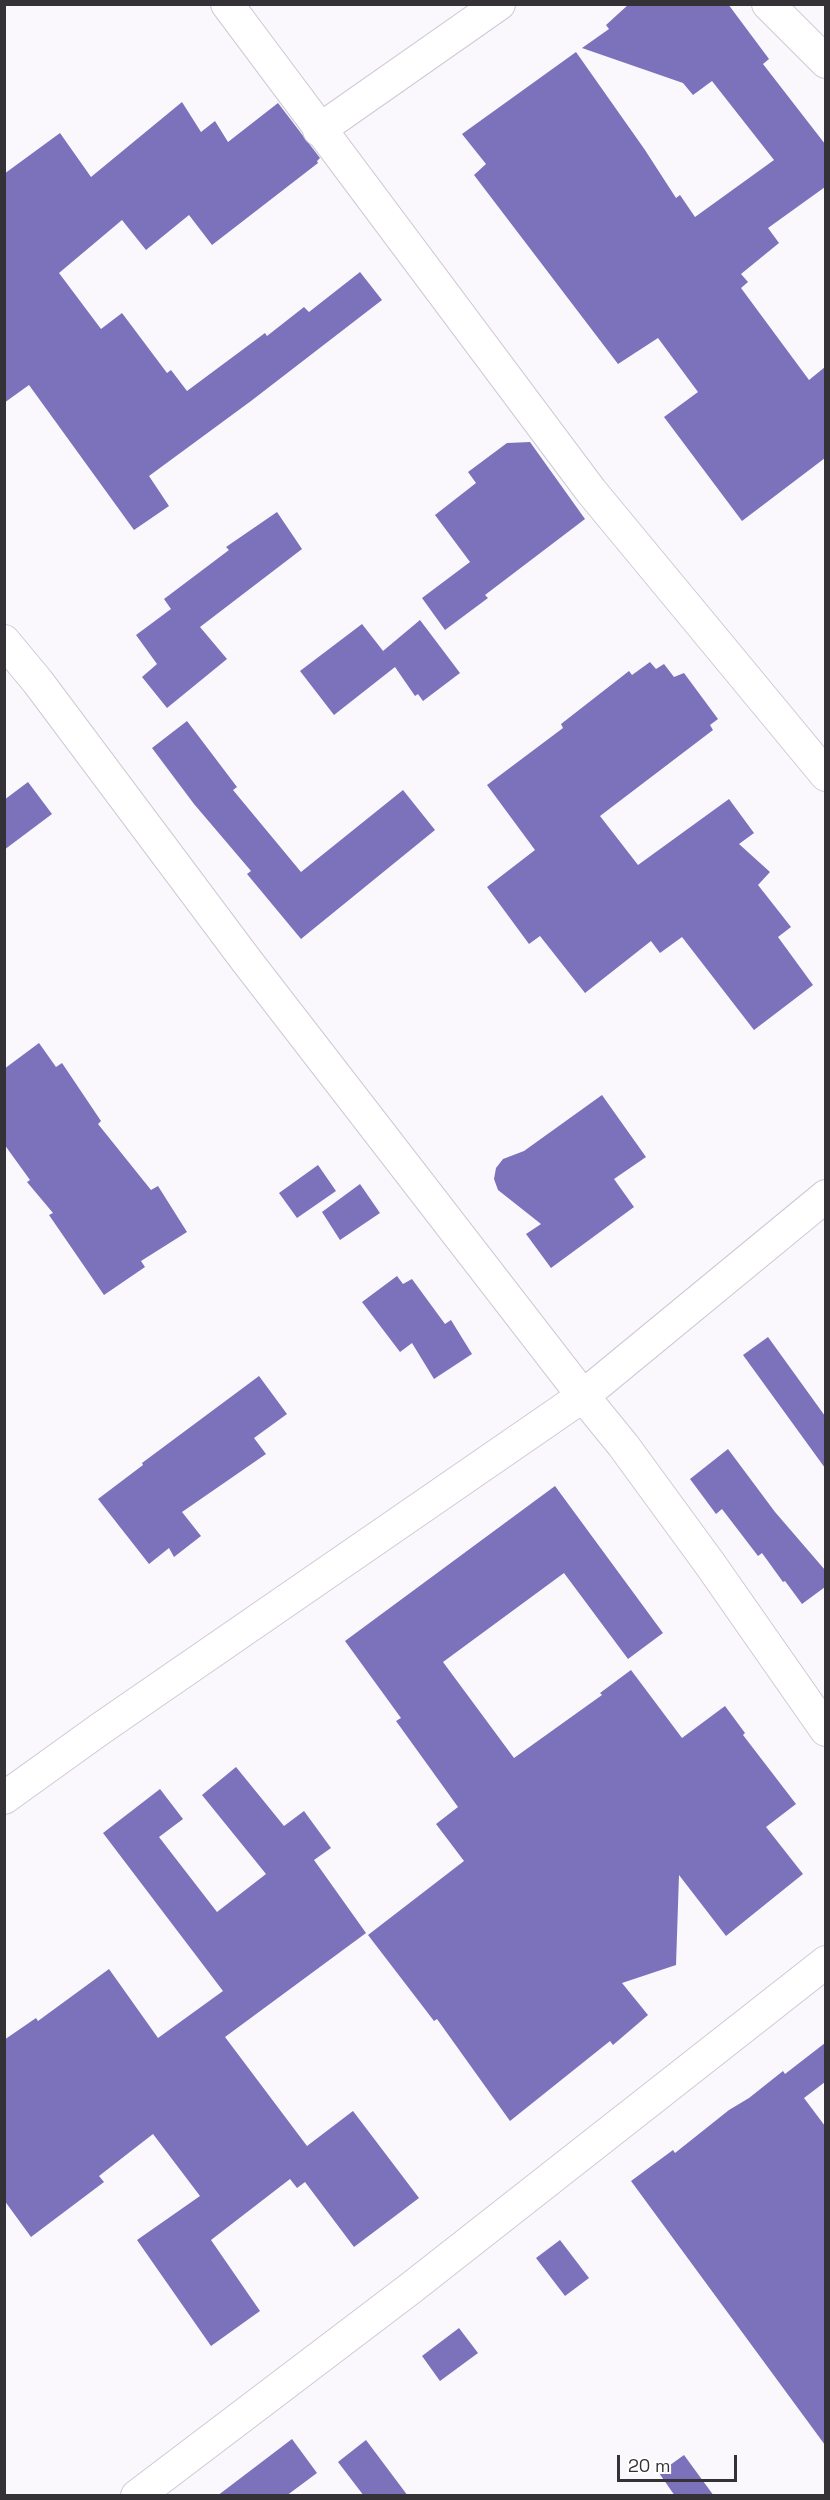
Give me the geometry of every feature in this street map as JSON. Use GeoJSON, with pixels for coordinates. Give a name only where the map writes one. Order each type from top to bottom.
{"type":"FeatureCollection","features":[{"type":"Feature","properties":{"kind":"street"},"geometry":{"type":"LineString","coordinates":[[226,4],[591,492],[825,775]]}},
{"type":"Feature","properties":{"kind":"street"},"geometry":{"type":"LineString","coordinates":[[319,130],[499,4]]}},
{"type":"Feature","properties":{"kind":"street"},"geometry":{"type":"LineString","coordinates":[[768,4],[825,62]]}},
{"type":"Feature","properties":{"kind":"street"},"geometry":{"type":"LineString","coordinates":[[4,641],[246,960],[623,1445],[825,1730]]}},
{"type":"Feature","properties":{"kind":"street"},"geometry":{"type":"LineString","coordinates":[[4,1798],[100,1729],[583,1396],[825,1196]]}},
{"type":"Feature","properties":{"kind":"street"},"geometry":{"type":"LineString","coordinates":[[137,2496],[411,2288],[825,1962]]}},
{"type":"Feature","properties":{"kind":"building"},"geometry":{"type":"Polygon","coordinates":[[[629,4],[728,4],[769,59],[763,64],[825,144],[825,187],[768,228],[779,243],[741,274],[748,282],[741,288],[809,380],[825,367],[825,458],[742,521],[664,417],[698,392],[658,338],[618,364],[474,175],[486,164],[462,134],[576,52],[676,198],[680,195],[695,217],[774,160],[712,81],[693,95],[683,83],[582,48],[609,29],[606,25],[629,4]]]}},
{"type":"Feature","properties":{"kind":"building"},"geometry":{"type":"Polygon","coordinates":[[[182,102],[201,132],[215,121],[228,142],[278,103],[320,158],[318,163],[212,245],[189,215],[146,250],[122,220],[59,273],[101,329],[122,313],[167,373],[171,370],[187,391],[265,333],[267,336],[304,307],[309,312],[360,272],[382,300],[149,476],[169,506],[134,530],[29,385],[4,403],[4,174],[60,133],[91,177],[182,102]]]}},
{"type":"Feature","properties":{"kind":"building"},"geometry":{"type":"Polygon","coordinates":[[[530,442],[585,519],[485,595],[488,598],[445,630],[422,598],[470,562],[435,515],[476,483],[468,472],[507,443],[530,442]]]}},
{"type":"Feature","properties":{"kind":"building"},"geometry":{"type":"Polygon","coordinates":[[[277,512],[302,549],[200,627],[227,659],[167,708],[142,677],[157,664],[136,635],[171,609],[164,599],[229,550],[226,547],[277,512]]]}},
{"type":"Feature","properties":{"kind":"building"},"geometry":{"type":"Polygon","coordinates":[[[420,620],[460,673],[423,701],[418,694],[415,696],[395,667],[334,715],[300,671],[362,624],[383,651],[420,620]]]}},
{"type":"Feature","properties":{"kind":"building"},"geometry":{"type":"Polygon","coordinates":[[[650,662],[656,669],[664,664],[674,677],[684,673],[718,719],[710,725],[713,730],[600,816],[638,865],[729,799],[754,833],[739,844],[770,872],[758,885],[791,927],[778,937],[813,985],[754,1030],[682,937],[660,953],[651,941],[585,993],[540,936],[529,944],[487,887],[535,850],[487,785],[563,728],[561,724],[629,671],[632,675],[650,662]]]}},
{"type":"Feature","properties":{"kind":"building"},"geometry":{"type":"Polygon","coordinates":[[[187,721],[237,787],[233,790],[301,872],[403,790],[435,830],[301,939],[247,874],[251,871],[194,804],[152,748],[187,721]]]}},
{"type":"Feature","properties":{"kind":"building"},"geometry":{"type":"Polygon","coordinates":[[[28,782],[52,814],[4,850],[4,800],[28,782]]]}},
{"type":"Feature","properties":{"kind":"building"},"geometry":{"type":"Polygon","coordinates":[[[39,1043],[56,1067],[62,1063],[101,1121],[98,1124],[151,1190],[158,1186],[187,1232],[141,1261],[145,1267],[104,1295],[49,1215],[53,1213],[27,1182],[30,1180],[4,1144],[4,1069],[39,1043]]]}},
{"type":"Feature","properties":{"kind":"building"},"geometry":{"type":"Polygon","coordinates":[[[602,1095],[646,1157],[614,1179],[634,1207],[551,1268],[526,1234],[541,1224],[498,1190],[494,1179],[496,1168],[503,1159],[524,1151],[602,1095]]]}},
{"type":"Feature","properties":{"kind":"building"},"geometry":{"type":"Polygon","coordinates":[[[318,1165],[336,1191],[297,1218],[279,1193],[318,1165]]]}},
{"type":"Feature","properties":{"kind":"building"},"geometry":{"type":"Polygon","coordinates":[[[360,1184],[380,1213],[340,1240],[322,1212],[360,1184]]]}},
{"type":"Feature","properties":{"kind":"building"},"geometry":{"type":"Polygon","coordinates":[[[397,1276],[403,1284],[412,1279],[445,1324],[451,1320],[472,1354],[434,1379],[412,1343],[400,1352],[362,1302],[397,1276]]]}},
{"type":"Feature","properties":{"kind":"building"},"geometry":{"type":"Polygon","coordinates":[[[768,1337],[825,1416],[825,1468],[743,1355],[768,1337]]]}},
{"type":"Feature","properties":{"kind":"building"},"geometry":{"type":"Polygon","coordinates":[[[259,1376],[287,1414],[254,1438],[266,1454],[182,1512],[201,1536],[174,1557],[169,1548],[149,1564],[98,1499],[143,1465],[142,1463],[259,1376]]]}},
{"type":"Feature","properties":{"kind":"building"},"geometry":{"type":"Polygon","coordinates":[[[728,1449],[775,1512],[825,1570],[825,1587],[802,1604],[762,1553],[758,1556],[722,1509],[716,1514],[690,1479],[728,1449]]]}},
{"type":"Feature","properties":{"kind":"building"},"geometry":{"type":"Polygon","coordinates":[[[555,1486],[663,1633],[628,1659],[564,1573],[443,1662],[514,1758],[602,1695],[600,1693],[631,1670],[682,1738],[725,1706],[745,1733],[743,1735],[796,1804],[766,1827],[803,1874],[726,1936],[679,1875],[676,1965],[622,1983],[648,2015],[613,2045],[610,2041],[510,2121],[437,2019],[434,2021],[368,1935],[464,1861],[436,1824],[458,1807],[396,1721],[401,1718],[345,1641],[555,1486]]]}},
{"type":"Feature","properties":{"kind":"building"},"geometry":{"type":"Polygon","coordinates":[[[236,1767],[284,1826],[304,1811],[331,1848],[314,1860],[366,1933],[225,2037],[307,2146],[353,2111],[419,2198],[354,2247],[305,2182],[297,2188],[290,2179],[211,2240],[260,2311],[211,2346],[137,2240],[200,2196],[153,2134],[99,2176],[104,2182],[31,2237],[4,2200],[4,2040],[36,2018],[38,2021],[109,1969],[158,2038],[223,1991],[103,1833],[160,1789],[183,1819],[159,1837],[217,1912],[266,1874],[202,1795],[236,1767]]]}},
{"type":"Feature","properties":{"kind":"building"},"geometry":{"type":"Polygon","coordinates":[[[825,2043],[825,2082],[804,2098],[825,2126],[825,2445],[631,2181],[673,2150],[675,2153],[729,2110],[749,2098],[783,2071],[785,2074],[825,2043]]]}},
{"type":"Feature","properties":{"kind":"building"},"geometry":{"type":"Polygon","coordinates":[[[560,2240],[589,2278],[565,2296],[536,2258],[560,2240]]]}},
{"type":"Feature","properties":{"kind":"building"},"geometry":{"type":"Polygon","coordinates":[[[459,2328],[478,2353],[440,2381],[422,2356],[459,2328]]]}},
{"type":"Feature","properties":{"kind":"building"},"geometry":{"type":"Polygon","coordinates":[[[292,2439],[317,2473],[286,2496],[217,2496],[292,2439]]]}},
{"type":"Feature","properties":{"kind":"building"},"geometry":{"type":"Polygon","coordinates":[[[366,2440],[408,2496],[364,2496],[338,2462],[366,2440]]]}},
{"type":"Feature","properties":{"kind":"building"},"geometry":{"type":"Polygon","coordinates":[[[684,2455],[714,2496],[675,2496],[659,2473],[684,2455]]]}}]}
